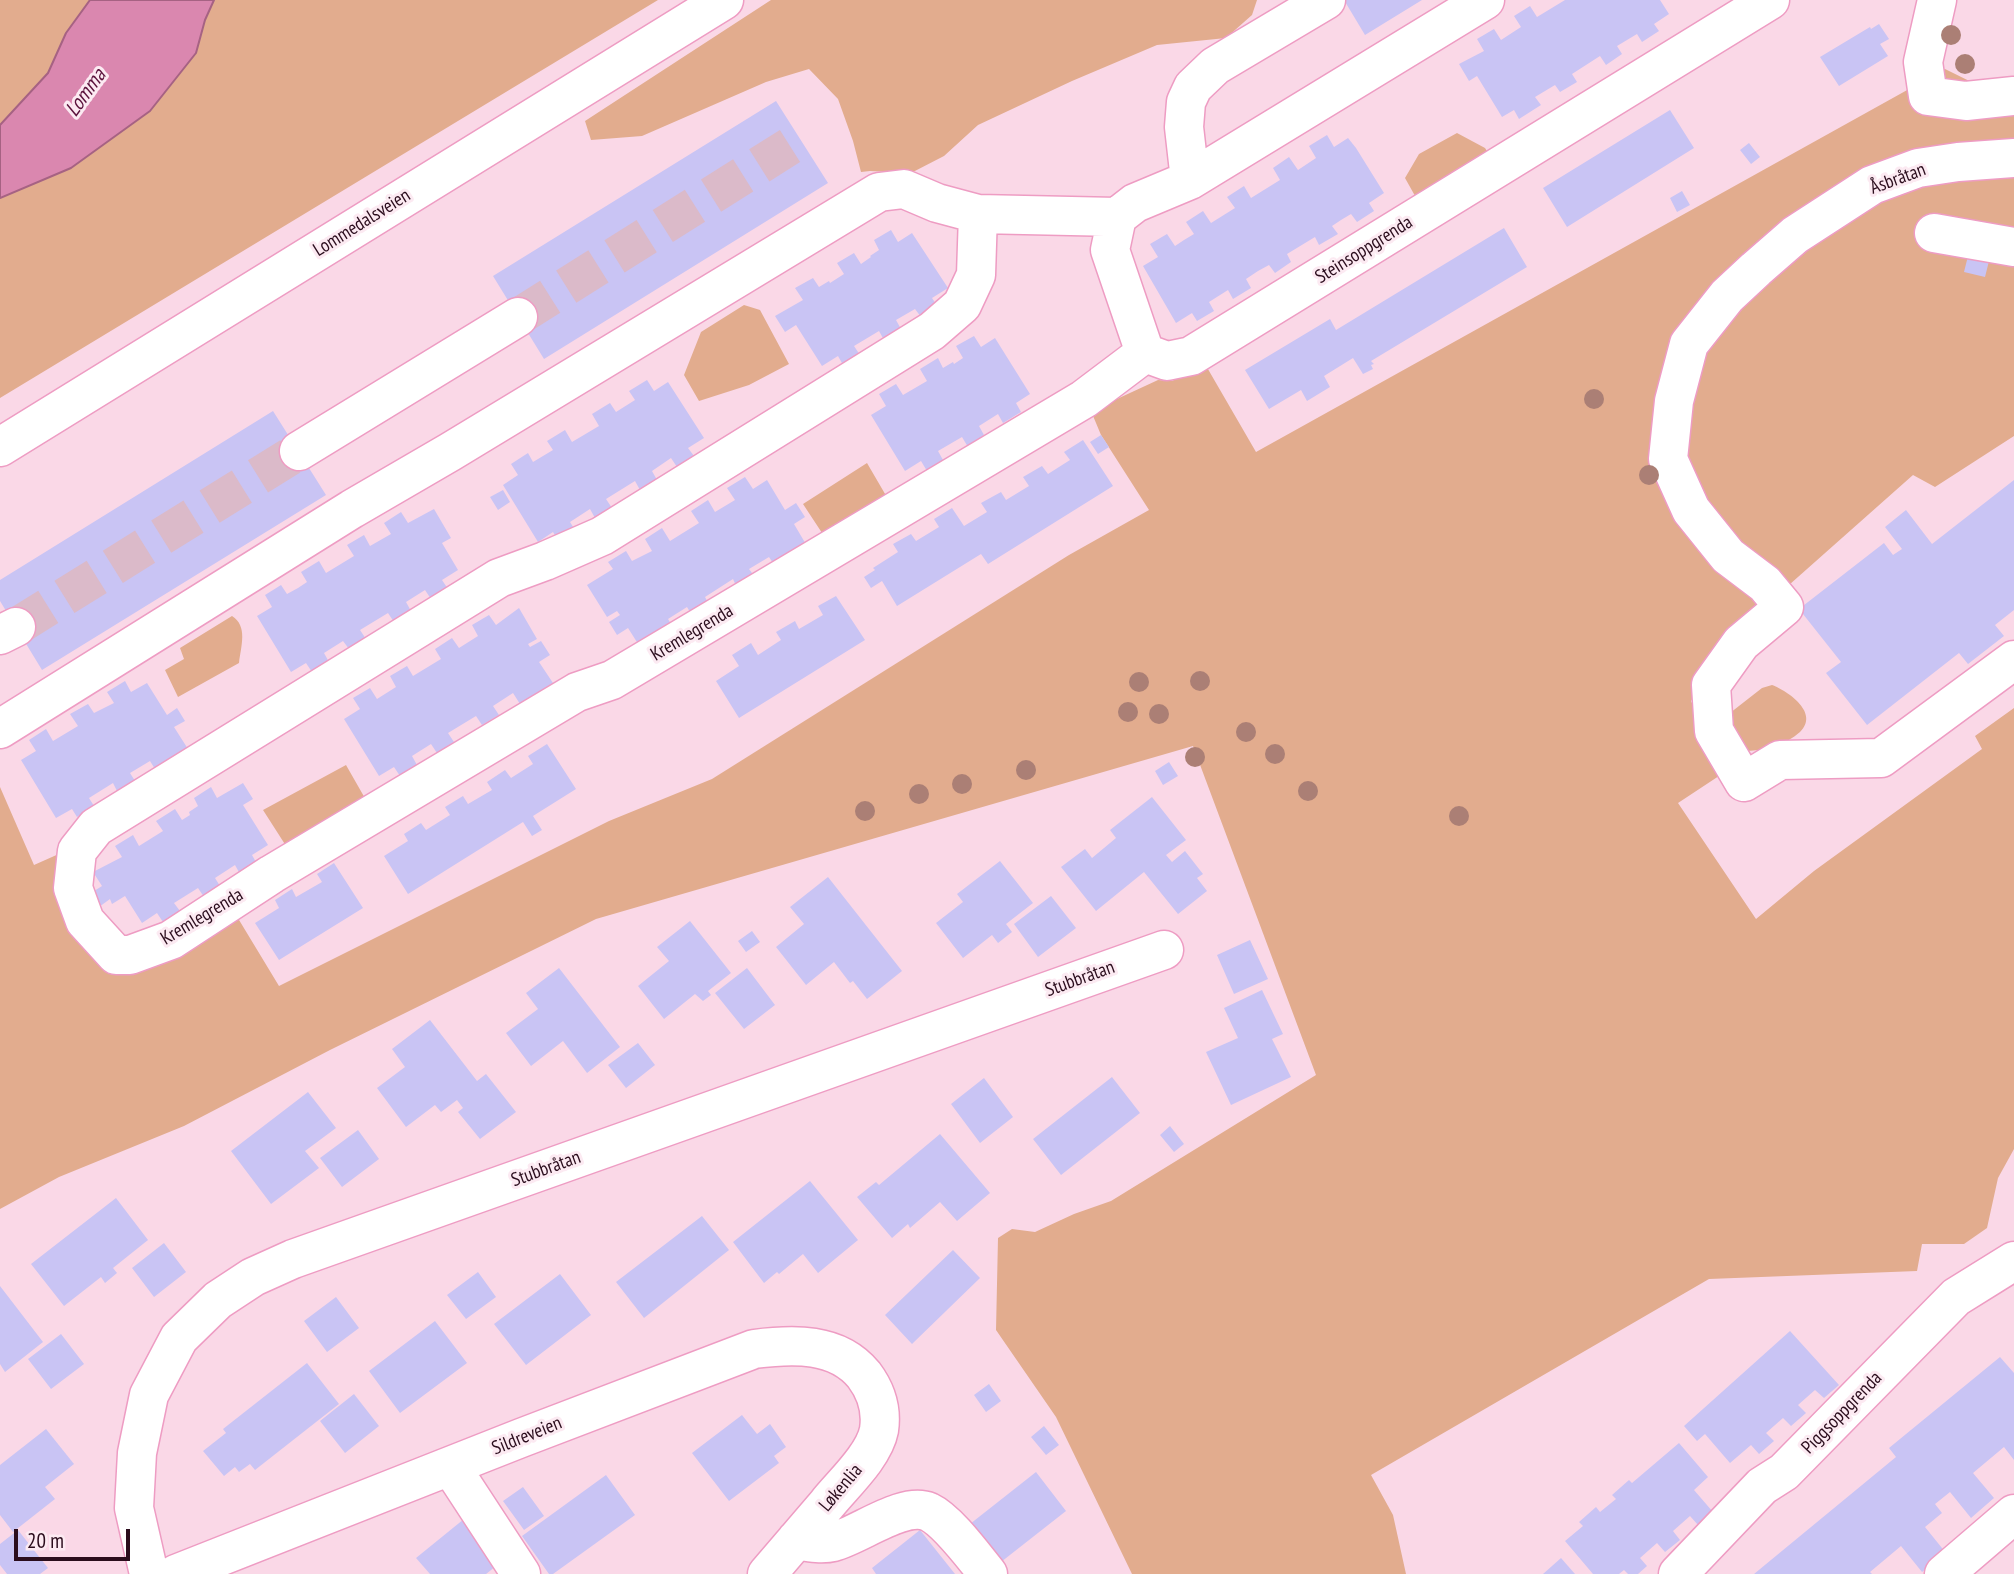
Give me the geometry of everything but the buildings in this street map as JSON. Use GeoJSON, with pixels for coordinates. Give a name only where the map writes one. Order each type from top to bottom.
{"type":"FeatureCollection","features":[{"type":"Feature","properties":{"kind":"street","name":"Lommedalsveien"},"geometry":{"type":"LineString","coordinates":[[0,447],[724,0]]}},
{"type":"Feature","properties":{"kind":"street"},"geometry":{"type":"LineString","coordinates":[[1190,180],[1184,127],[1186,102],[1193,86],[1215,66],[1326,0]]}},
{"type":"Feature","properties":{"kind":"street"},"geometry":{"type":"LineString","coordinates":[[0,729],[352,509],[879,192],[904,189],[937,203],[978,214],[1117,217],[1135,203],[1190,180],[1485,0]]}},
{"type":"Feature","properties":{"kind":"street","name":"Steinsoppgrenda"},"geometry":{"type":"LineString","coordinates":[[1145,354],[1167,361],[1191,356],[1770,0]]}},
{"type":"Feature","properties":{"kind":"street"},"geometry":{"type":"LineString","coordinates":[[1937,0],[1923,62],[1928,96],[1966,101],[2014,96]]}},
{"type":"Feature","properties":{"kind":"street","name":"Åsbråtan"},"geometry":{"type":"LineString","coordinates":[[2014,158],[1918,168],[1872,185],[1795,235],[1727,296],[1689,344],[1674,401],[1668,459],[1691,510],[1728,556],[1765,584],[1784,607],[1741,643],[1711,685],[1714,731],[1744,782],[1780,760],[1881,758],[2014,660]]}},
{"type":"Feature","properties":{"kind":"street","name":"Kremlegrenda"},"geometry":{"type":"LineString","coordinates":[[978,214],[976,275],[962,305],[932,331],[602,536],[499,578],[96,827],[77,851],[73,888],[85,921],[116,954],[130,955],[171,940],[272,874],[577,692],[612,680],[1084,399],[1145,354]]}},
{"type":"Feature","properties":{"kind":"street"},"geometry":{"type":"LineString","coordinates":[[1117,217],[1110,250],[1145,354]]}},
{"type":"Feature","properties":{"kind":"street"},"geometry":{"type":"LineString","coordinates":[[1934,233],[2014,247]]}},
{"type":"Feature","properties":{"kind":"street"},"geometry":{"type":"LineString","coordinates":[[299,451],[518,317]]}},
{"type":"Feature","properties":{"kind":"street","name":"Stubbråtan"},"geometry":{"type":"LineString","coordinates":[[149,1574],[134,1508],[137,1453],[149,1395],[179,1338],[218,1300],[253,1278],[305,1254],[1164,950]]}},
{"type":"Feature","properties":{"kind":"street","name":"Piggsoppgrenda"},"geometry":{"type":"LineString","coordinates":[[1678,1574],[1762,1486],[1784,1472],[1956,1297],[2014,1261]]}},
{"type":"Feature","properties":{"kind":"street","name":"Sildreveien"},"geometry":{"type":"LineString","coordinates":[[176,1574],[754,1349],[788,1345],[819,1349],[845,1358],[861,1372],[873,1388]]}},
{"type":"Feature","properties":{"kind":"street","name":"Løkenlia"},"geometry":{"type":"LineString","coordinates":[[767,1574],[864,1460],[878,1433],[880,1413],[873,1388]]}},
{"type":"Feature","properties":{"kind":"street"},"geometry":{"type":"LineString","coordinates":[[451,1466],[521,1574]]}},
{"type":"Feature","properties":{"kind":"street"},"geometry":{"type":"LineString","coordinates":[[796,1540],[833,1542],[890,1517],[918,1509],[942,1521],[988,1574]]}},
{"type":"Feature","properties":{"kind":"street"},"geometry":{"type":"LineString","coordinates":[[1944,1574],[2014,1514]]}},
{"type":"Feature","properties":{"kind":"shaded area"},"geometry":{"type":"Polygon","coordinates":[[[0,0],[90,0],[66,33],[48,73],[0,125],[0,0]]]}},
{"type":"Feature","properties":{"kind":"shaded area"},"geometry":{"type":"Polygon","coordinates":[[[214,0],[658,0],[0,398],[0,198],[71,168],[205,20],[214,0]]]}},
{"type":"Feature","properties":{"kind":"shaded area"},"geometry":{"type":"Polygon","coordinates":[[[771,0],[1257,0],[1252,15],[1226,38],[1157,45],[1072,81],[978,125],[944,156],[911,173],[861,172],[838,99],[809,69],[766,82],[642,136],[591,140],[585,121],[771,0]]]}},
{"type":"Feature","properties":{"kind":"shaded area"},"geometry":{"type":"Polygon","coordinates":[[[1945,69],[2014,103],[2014,436],[1935,487],[1913,475],[1745,624],[1691,701],[1725,772],[1678,803],[1756,919],[1814,871],[1982,749],[1975,736],[2014,708],[2014,1149],[1998,1178],[1987,1228],[1964,1244],[1922,1244],[1917,1271],[1709,1279],[1371,1475],[1393,1515],[1406,1574],[1132,1574],[1056,1417],[996,1330],[998,1238],[1012,1229],[1035,1232],[1111,1201],[1316,1075],[1193,746],[596,919],[330,1050],[184,1126],[59,1177],[0,1209],[0,787],[34,865],[61,853],[73,926],[100,967],[143,969],[233,910],[279,986],[609,821],[712,779],[1069,555],[1149,510],[1101,435],[1091,411],[1158,380],[1172,381],[1205,364],[1256,452],[1945,69]]]}},
{"type":"Feature","properties":{"kind":"shaded area"},"geometry":{"type":"Polygon","coordinates":[[[1457,133],[1485,148],[1492,159],[1419,203],[1405,178],[1419,154],[1457,133]]]}},
{"type":"Feature","properties":{"kind":"shaded area"},"geometry":{"type":"Polygon","coordinates":[[[744,305],[760,310],[789,364],[749,385],[699,401],[684,375],[701,332],[744,305]]]}},
{"type":"Feature","properties":{"kind":"shaded area"},"geometry":{"type":"Polygon","coordinates":[[[867,463],[888,499],[826,539],[803,504],[867,463]]]}},
{"type":"Feature","properties":{"kind":"shaded area"},"geometry":{"type":"Polygon","coordinates":[[[232,616],[242,631],[239,663],[178,697],[165,670],[184,659],[180,648],[232,616]]]}},
{"type":"Feature","properties":{"kind":"shaded area"},"geometry":{"type":"Polygon","coordinates":[[[1772,685],[1800,704],[1806,717],[1805,725],[1794,737],[1779,744],[1763,749],[1739,751],[1730,713],[1762,688],[1772,685]]]}},
{"type":"Feature","properties":{"kind":"shaded area"},"geometry":{"type":"Polygon","coordinates":[[[346,765],[366,800],[288,849],[263,810],[346,765]]]}},
{"type":"Feature","properties":{"kind":"water","name":"Lomma"},"geometry":{"type":"Polygon","coordinates":[[[90,0],[214,0],[196,53],[150,111],[71,168],[0,198],[0,125],[48,73],[66,33],[90,0]]]}},
{"type":"Feature","properties":{"kind":"tunnel"},"geometry":{"type":"LineString","coordinates":[[518,317],[790,146]]}},
{"type":"Feature","properties":{"kind":"tunnel"},"geometry":{"type":"LineString","coordinates":[[16,627],[299,451]]}}]}
